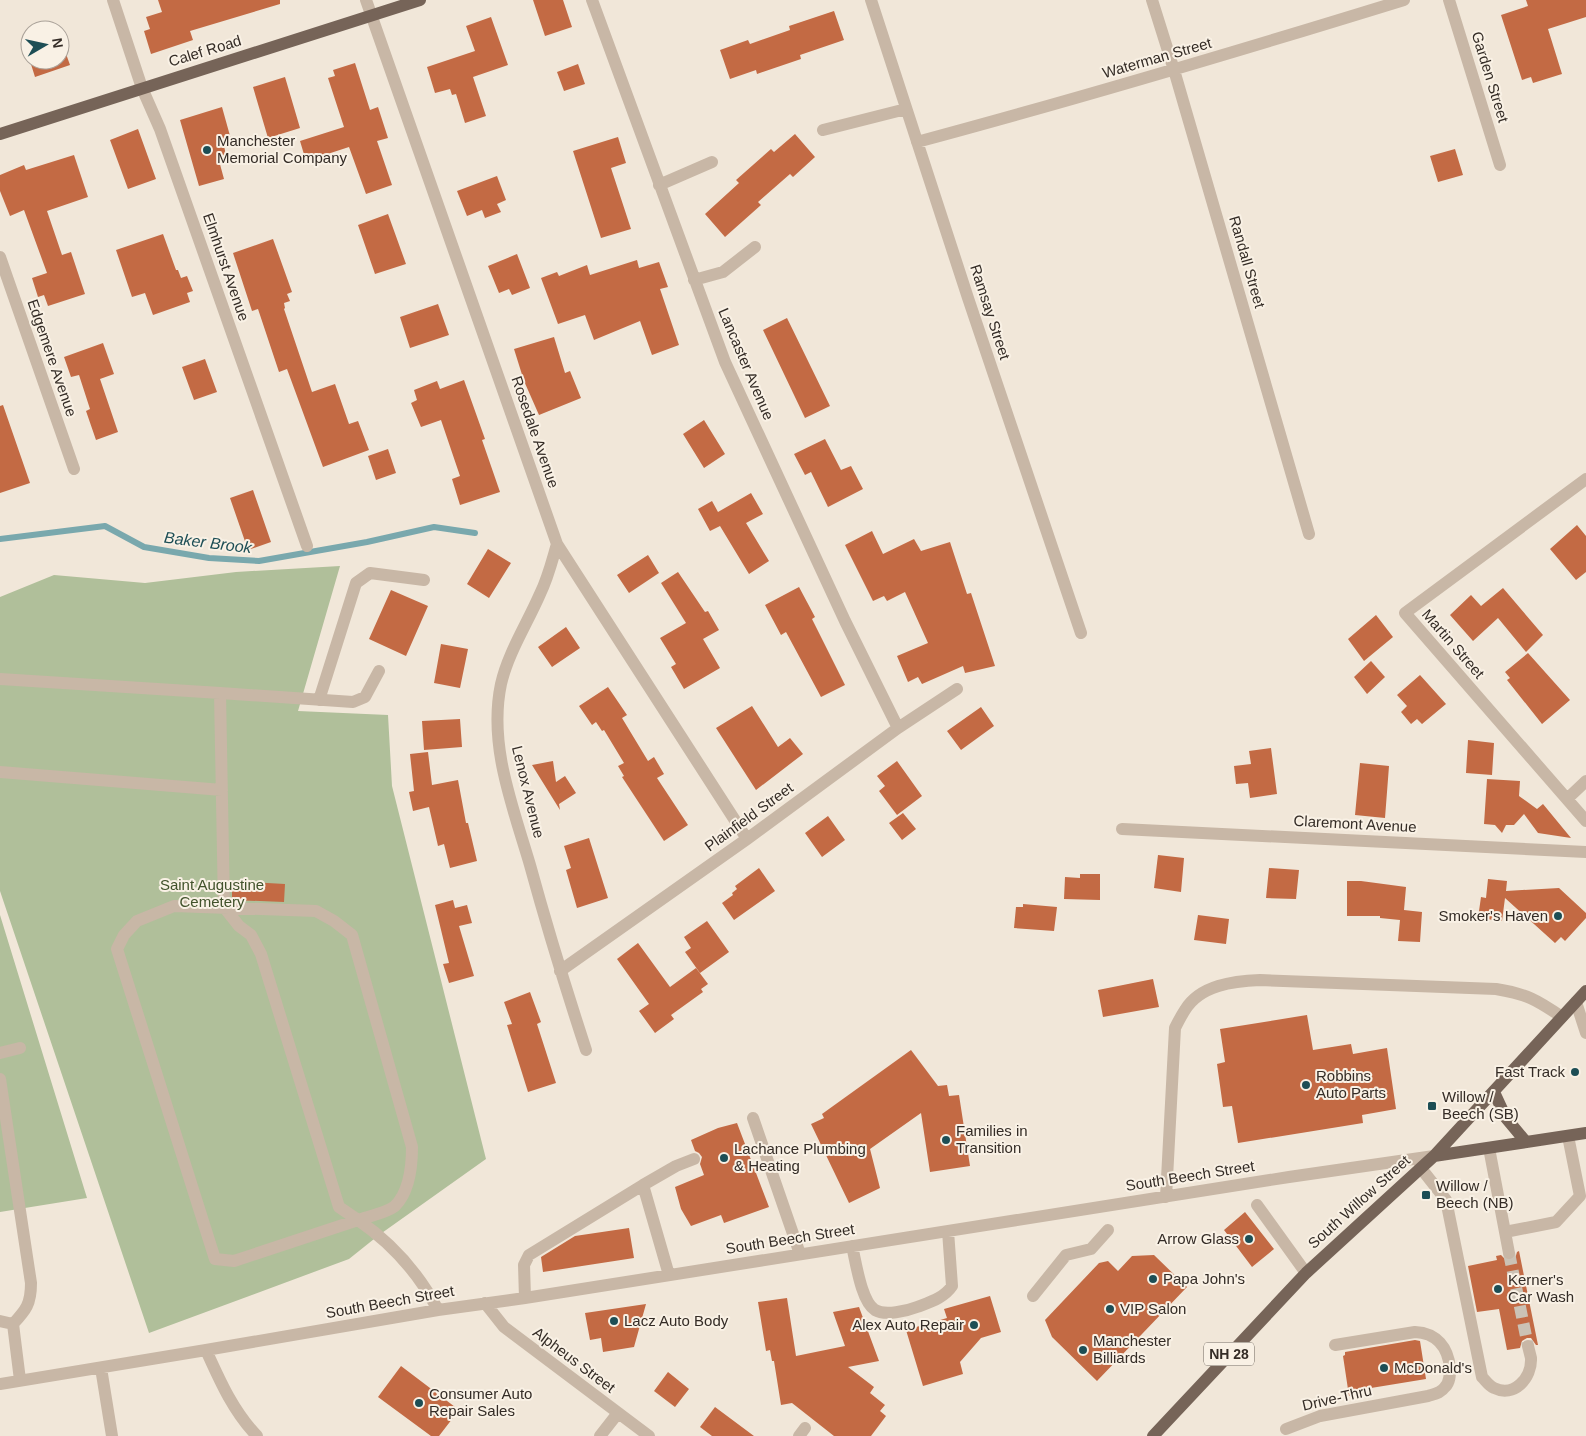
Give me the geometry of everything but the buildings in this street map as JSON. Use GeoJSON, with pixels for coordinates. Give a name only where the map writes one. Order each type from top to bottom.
{"type":"FeatureCollection","features":[{"type":"Feature","properties":{"kind":"main road","name":"Calef Road"},"geometry":{"type":"LineString","coordinates":[[0,134],[420,0]]}},
{"type":"Feature","properties":{"kind":"main road","name":"South Willow Street"},"geometry":{"type":"LineString","coordinates":[[1153,1436],[1306,1273],[1434,1156],[1586,991]]}},
{"type":"Feature","properties":{"kind":"main road"},"geometry":{"type":"LineString","coordinates":[[1494,1092],[1506,1118],[1526,1142]]}},
{"type":"Feature","properties":{"kind":"main road","name":"South Beech Street"},"geometry":{"type":"LineString","coordinates":[[1434,1156],[1586,1133]]}},
{"type":"Feature","properties":{"kind":"street","name":"Elmhurst Avenue"},"geometry":{"type":"LineString","coordinates":[[113,0],[142,88],[160,129],[307,546]]}},
{"type":"Feature","properties":{"kind":"street","name":"Rosedale Avenue"},"geometry":{"type":"LineString","coordinates":[[366,0],[557,544],[747,839]]}},
{"type":"Feature","properties":{"kind":"street","name":"Lancaster Avenue"},"geometry":{"type":"LineString","coordinates":[[592,0],[725,362],[844,621],[898,728]]}},
{"type":"Feature","properties":{"kind":"street","name":"Ramsay Street"},"geometry":{"type":"LineString","coordinates":[[871,0],[971,307],[1081,633]]}},
{"type":"Feature","properties":{"kind":"street","name":"Randall Street"},"geometry":{"type":"LineString","coordinates":[[1152,0],[1309,534]]}},
{"type":"Feature","properties":{"kind":"street","name":"Waterman Street"},"geometry":{"type":"LineString","coordinates":[[917,142],[1035,111],[1404,0]]}},
{"type":"Feature","properties":{"kind":"street","name":"Garden Street"},"geometry":{"type":"LineString","coordinates":[[1449,0],[1500,164]]}},
{"type":"Feature","properties":{"kind":"street"},"geometry":{"type":"LineString","coordinates":[[823,130],[906,109]]}},
{"type":"Feature","properties":{"kind":"street"},"geometry":{"type":"LineString","coordinates":[[660,184],[712,162]]}},
{"type":"Feature","properties":{"kind":"street"},"geometry":{"type":"LineString","coordinates":[[694,280],[723,272],[755,247]]}},
{"type":"Feature","properties":{"kind":"street","name":"Edgemere Avenue"},"geometry":{"type":"LineString","coordinates":[[0,257],[74,469]]}},
{"type":"Feature","properties":{"kind":"street","name":"Martin Street"},"geometry":{"type":"LineString","coordinates":[[1586,479],[1405,613],[1586,821]]}},
{"type":"Feature","properties":{"kind":"street","name":"Lenox Avenue"},"geometry":{"type":"LineString","coordinates":[[557,544],[550,571],[509,659],[501,683],[497,707],[497,731],[504,774],[560,971],[586,1050]]}},
{"type":"Feature","properties":{"kind":"street"},"geometry":{"type":"LineString","coordinates":[[319,700],[356,583],[370,573],[424,580]]}},
{"type":"Feature","properties":{"kind":"street"},"geometry":{"type":"LineString","coordinates":[[0,679],[353,702],[365,697],[379,671]]}},
{"type":"Feature","properties":{"kind":"street","name":"Plainfield Street"},"geometry":{"type":"LineString","coordinates":[[560,971],[747,839],[898,728],[957,689]]}},
{"type":"Feature","properties":{"kind":"street"},"geometry":{"type":"LineString","coordinates":[[220,693],[224,908],[239,926],[251,935],[261,954],[339,1207],[380,1234],[394,1248],[430,1294],[438,1310]]}},
{"type":"Feature","properties":{"kind":"street"},"geometry":{"type":"LineString","coordinates":[[0,772],[222,790]]}},
{"type":"Feature","properties":{"kind":"street"},"geometry":{"type":"LineString","coordinates":[[1567,799],[1586,781]]}},
{"type":"Feature","properties":{"kind":"street","name":"Claremont Avenue"},"geometry":{"type":"LineString","coordinates":[[1122,829],[1586,852]]}},
{"type":"Feature","properties":{"kind":"street"},"geometry":{"type":"LineString","coordinates":[[174,906],[316,911],[334,921],[352,935],[412,1147],[412,1166],[406,1188],[394,1207],[358,1220],[234,1261],[215,1259],[117,950],[124,936],[137,921],[174,906]]}},
{"type":"Feature","properties":{"kind":"street"},"geometry":{"type":"LineString","coordinates":[[1166,1197],[1176,1028],[1185,1008],[1198,997],[1216,987],[1234,981],[1260,980],[1496,989],[1516,992],[1534,998],[1562,1016]]}},
{"type":"Feature","properties":{"kind":"street"},"geometry":{"type":"LineString","coordinates":[[1576,1002],[1586,1033]]}},
{"type":"Feature","properties":{"kind":"street"},"geometry":{"type":"LineString","coordinates":[[0,1053],[20,1048]]}},
{"type":"Feature","properties":{"kind":"street"},"geometry":{"type":"LineString","coordinates":[[0,1079],[31,1283],[31,1296],[26,1309],[6,1323],[20,1380]]}},
{"type":"Feature","properties":{"kind":"street"},"geometry":{"type":"LineString","coordinates":[[753,1118],[800,1254]]}},
{"type":"Feature","properties":{"kind":"street"},"geometry":{"type":"LineString","coordinates":[[1505,1232],[1556,1222],[1580,1196],[1568,1136]]}},
{"type":"Feature","properties":{"kind":"street"},"geometry":{"type":"LineString","coordinates":[[1489,1148],[1509,1253]]}},
{"type":"Feature","properties":{"kind":"street","name":"South Beech Street"},"geometry":{"type":"LineString","coordinates":[[0,1384],[438,1310],[1434,1156]]}},
{"type":"Feature","properties":{"kind":"street"},"geometry":{"type":"LineString","coordinates":[[525,1298],[524,1265],[529,1255],[667,1170],[694,1160]]}},
{"type":"Feature","properties":{"kind":"street"},"geometry":{"type":"LineString","coordinates":[[1420,1168],[1446,1200],[1482,1377],[1492,1388],[1505,1391],[1516,1388],[1526,1379],[1531,1360],[1528,1346]]}},
{"type":"Feature","properties":{"kind":"street"},"geometry":{"type":"LineString","coordinates":[[643,1185],[669,1275]]}},
{"type":"Feature","properties":{"kind":"street"},"geometry":{"type":"LineString","coordinates":[[1257,1205],[1306,1273]]}},
{"type":"Feature","properties":{"kind":"street"},"geometry":{"type":"LineString","coordinates":[[1033,1296],[1066,1255],[1091,1249],[1108,1230]]}},
{"type":"Feature","properties":{"kind":"street"},"geometry":{"type":"LineString","coordinates":[[852,1246],[864,1295],[875,1310],[885,1313],[912,1309],[948,1293],[952,1286],[948,1231]]}},
{"type":"Feature","properties":{"kind":"street","name":"Alpheus Street"},"geometry":{"type":"LineString","coordinates":[[485,1303],[504,1327],[649,1436]]}},
{"type":"Feature","properties":{"kind":"street","name":"Drive-Thru"},"geometry":{"type":"LineString","coordinates":[[1286,1429],[1320,1416],[1428,1396],[1443,1390],[1449,1382],[1448,1355],[1440,1342],[1425,1333],[1415,1332],[1336,1345]]}},
{"type":"Feature","properties":{"kind":"street"},"geometry":{"type":"LineString","coordinates":[[206,1350],[223,1388],[237,1412],[257,1436]]}},
{"type":"Feature","properties":{"kind":"street"},"geometry":{"type":"LineString","coordinates":[[101,1368],[112,1436]]}},
{"type":"Feature","properties":{"kind":"street"},"geometry":{"type":"LineString","coordinates":[[600,1436],[618,1413]]}},
{"type":"Feature","properties":{"kind":"green space","name":"Saint Augustine Cemetery"},"geometry":{"type":"Polygon","coordinates":[[[340,566],[298,711],[388,715],[392,786],[486,1159],[379,1235],[349,1259],[149,1333],[0,891],[0,597],[54,575],[145,583],[236,572],[340,566]]]}},
{"type":"Feature","properties":{"kind":"green space"},"geometry":{"type":"Polygon","coordinates":[[[0,915],[87,1198],[0,1212],[0,915]]]}},
{"type":"Feature","properties":{"kind":"waterway","name":"Baker Brook"},"geometry":{"type":"LineString","coordinates":[[0,539],[105,526],[144,547],[209,558],[259,561],[367,542],[434,527],[475,533]]}},
{"type":"Feature","properties":{"kind":"tunnel"},"geometry":{"type":"LineString","coordinates":[[1509,1253],[1528,1346]]}},
{"type":"Feature","properties":{"kind":"place","name":"Manchester Memorial Company"},"geometry":{"type":"Point","coordinates":[207,150]}},
{"type":"Feature","properties":{"kind":"place","name":"Smoker's Haven"},"geometry":{"type":"Point","coordinates":[1558,916]}},
{"type":"Feature","properties":{"kind":"place","name":"Fast Track"},"geometry":{"type":"Point","coordinates":[1575,1072]}},
{"type":"Feature","properties":{"kind":"place","name":"Robbins Auto Parts"},"geometry":{"type":"Point","coordinates":[1306,1085]}},
{"type":"Feature","properties":{"kind":"place","name":"Willow / Beech (SB)"},"geometry":{"type":"Point","coordinates":[1432,1106]}},
{"type":"Feature","properties":{"kind":"place","name":"Families in Transition"},"geometry":{"type":"Point","coordinates":[946,1140]}},
{"type":"Feature","properties":{"kind":"place","name":"Lachance Plumbing & Heating"},"geometry":{"type":"Point","coordinates":[724,1158]}},
{"type":"Feature","properties":{"kind":"place","name":"Willow / Beech (NB)"},"geometry":{"type":"Point","coordinates":[1426,1195]}},
{"type":"Feature","properties":{"kind":"place","name":"Arrow Glass"},"geometry":{"type":"Point","coordinates":[1249,1239]}},
{"type":"Feature","properties":{"kind":"place","name":"Papa John's"},"geometry":{"type":"Point","coordinates":[1153,1279]}},
{"type":"Feature","properties":{"kind":"place","name":"Kerner's Car Wash"},"geometry":{"type":"Point","coordinates":[1498,1289]}},
{"type":"Feature","properties":{"kind":"place","name":"VIP Salon"},"geometry":{"type":"Point","coordinates":[1110,1309]}},
{"type":"Feature","properties":{"kind":"place","name":"Lacz Auto Body"},"geometry":{"type":"Point","coordinates":[614,1321]}},
{"type":"Feature","properties":{"kind":"place","name":"Alex Auto Repair"},"geometry":{"type":"Point","coordinates":[974,1325]}},
{"type":"Feature","properties":{"kind":"place","name":"Manchester Billiards"},"geometry":{"type":"Point","coordinates":[1083,1350]}},
{"type":"Feature","properties":{"kind":"place","name":"McDonald's"},"geometry":{"type":"Point","coordinates":[1384,1368]}},
{"type":"Feature","properties":{"kind":"place","name":"Consumer Auto Repair Sales"},"geometry":{"type":"Point","coordinates":[419,1403]}}]}
